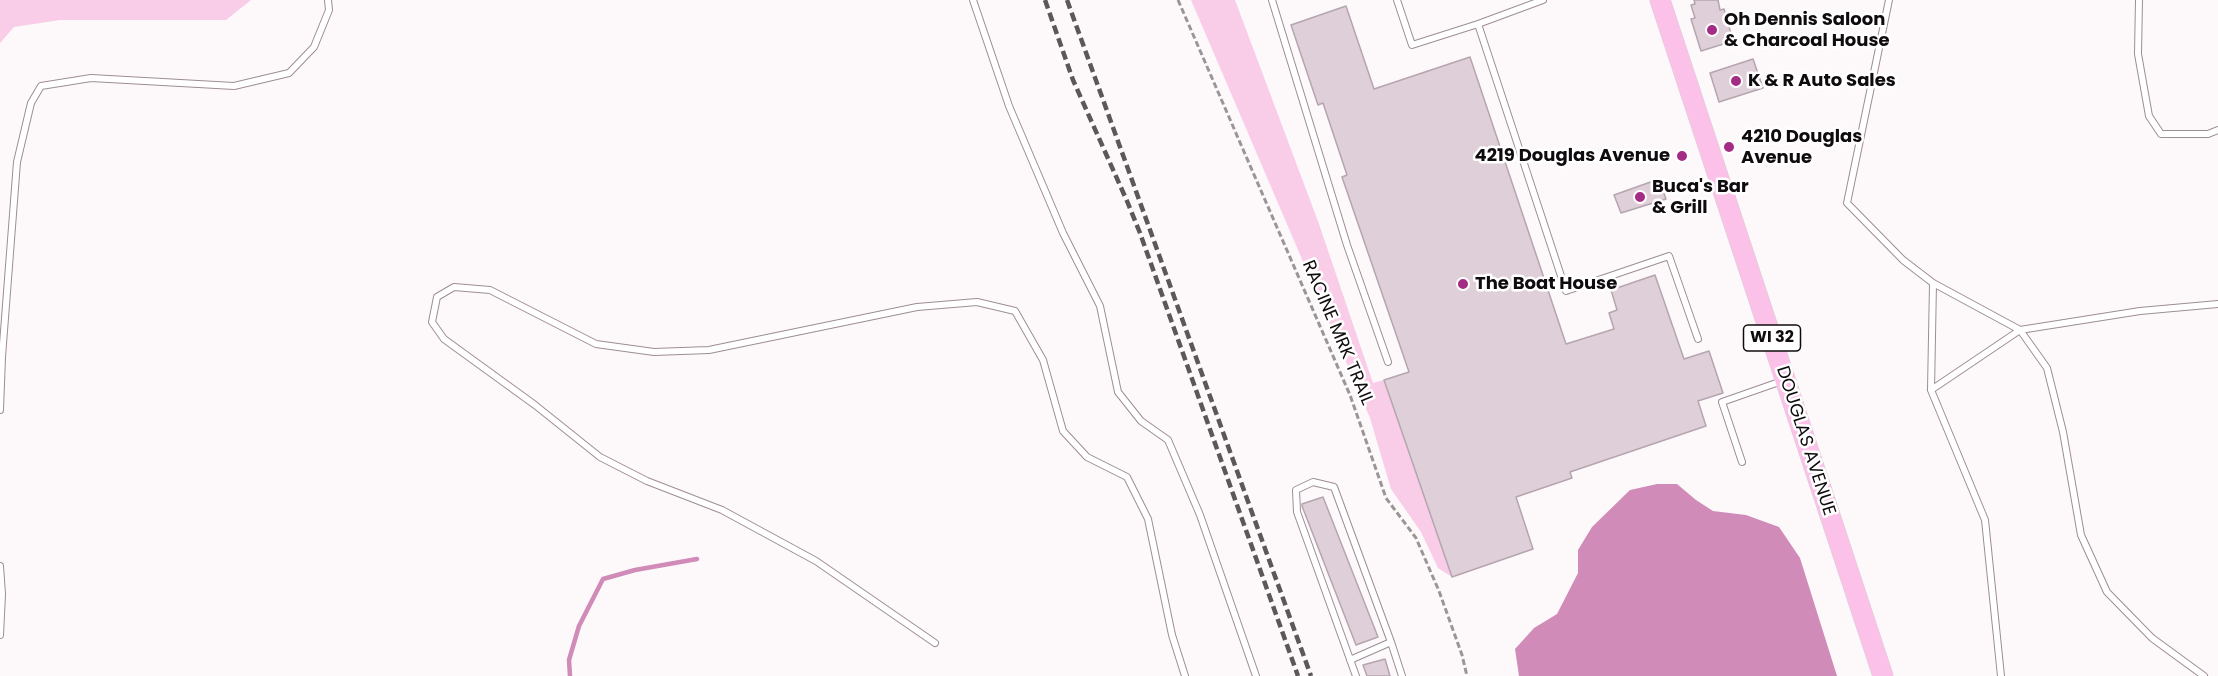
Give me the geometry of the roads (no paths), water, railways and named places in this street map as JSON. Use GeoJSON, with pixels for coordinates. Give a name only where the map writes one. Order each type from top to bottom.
{"type":"FeatureCollection","features":[{"type":"Feature","properties":{"kind":"main road","name":"DOUGLAS AVENUE"},"geometry":{"type":"LineString","coordinates":[[1660,0],[1883,676]]}},
{"type":"Feature","properties":{"kind":"lane"},"geometry":{"type":"LineString","coordinates":[[0,410],[17,162],[31,103],[42,86],[91,78],[234,86],[289,74],[314,47],[329,10],[328,0]]}},
{"type":"Feature","properties":{"kind":"lane"},"geometry":{"type":"LineString","coordinates":[[973,0],[1009,106],[1063,233],[1100,306],[1118,392],[1141,422],[1168,440],[1200,515],[1256,676]]}},
{"type":"Feature","properties":{"kind":"lane"},"geometry":{"type":"LineString","coordinates":[[1272,0],[1347,245],[1388,362]]}},
{"type":"Feature","properties":{"kind":"lane"},"geometry":{"type":"LineString","coordinates":[[1397,0],[1412,45],[1543,0]]}},
{"type":"Feature","properties":{"kind":"lane"},"geometry":{"type":"LineString","coordinates":[[1889,0],[1847,203],[1903,260],[1933,283],[2020,330],[2047,368],[2063,432],[2081,535],[2107,592],[2152,638],[2205,676]]}},
{"type":"Feature","properties":{"kind":"lane"},"geometry":{"type":"LineString","coordinates":[[2139,0],[2138,54],[2149,116],[2162,134],[2208,134],[2218,130]]}},
{"type":"Feature","properties":{"kind":"lane"},"geometry":{"type":"LineString","coordinates":[[1478,24],[1566,291],[1669,256],[1698,339]]}},
{"type":"Feature","properties":{"kind":"lane"},"geometry":{"type":"LineString","coordinates":[[1933,283],[1931,390],[1985,519],[2001,676]]}},
{"type":"Feature","properties":{"kind":"lane"},"geometry":{"type":"LineString","coordinates":[[934,643],[816,561],[722,510],[647,481],[600,457],[535,405],[444,339],[432,322],[437,297],[454,287],[490,290],[596,344],[654,352],[709,350],[916,307],[976,302],[1015,311],[1043,360],[1063,431],[1087,458],[1127,477],[1148,519],[1172,635],[1185,676]]}},
{"type":"Feature","properties":{"kind":"lane"},"geometry":{"type":"LineString","coordinates":[[1931,390],[2020,330],[2140,311],[2218,304]]}},
{"type":"Feature","properties":{"kind":"lane"},"geometry":{"type":"LineString","coordinates":[[1742,462],[1722,402],[1785,380]]}},
{"type":"Feature","properties":{"kind":"lane"},"geometry":{"type":"LineString","coordinates":[[1356,676],[1297,512],[1296,490],[1313,482],[1334,487],[1402,676]]}},
{"type":"Feature","properties":{"kind":"lane"},"geometry":{"type":"LineString","coordinates":[[0,566],[2,594],[0,635]]}},
{"type":"Feature","properties":{"kind":"lane"},"geometry":{"type":"LineString","coordinates":[[1350,660],[1391,642]]}},
{"type":"Feature","properties":{"kind":"waterway"},"geometry":{"type":"LineString","coordinates":[[570,676],[569,660],[579,626],[603,579],[635,570],[697,559]]}},
{"type":"Feature","properties":{"kind":"railway"},"geometry":{"type":"LineString","coordinates":[[1045,0],[1073,80],[1140,233],[1298,676]]}},
{"type":"Feature","properties":{"kind":"railway"},"geometry":{"type":"LineString","coordinates":[[1067,0],[1311,676]]}},
{"type":"Feature","properties":{"kind":"place","name":"Oh Dennis Saloon & Charcoal House"},"geometry":{"type":"Point","coordinates":[1712,30]}},
{"type":"Feature","properties":{"kind":"place","name":"K & R Auto Sales"},"geometry":{"type":"Point","coordinates":[1736,81]}},
{"type":"Feature","properties":{"kind":"place","name":"4210 Douglas Avenue"},"geometry":{"type":"Point","coordinates":[1729,147]}},
{"type":"Feature","properties":{"kind":"place","name":"4219 Douglas Avenue"},"geometry":{"type":"Point","coordinates":[1682,156]}},
{"type":"Feature","properties":{"kind":"place","name":"Buca's Bar & Grill"},"geometry":{"type":"Point","coordinates":[1640,197]}},
{"type":"Feature","properties":{"kind":"place","name":"The Boat House"},"geometry":{"type":"Point","coordinates":[1463,284]}}]}
